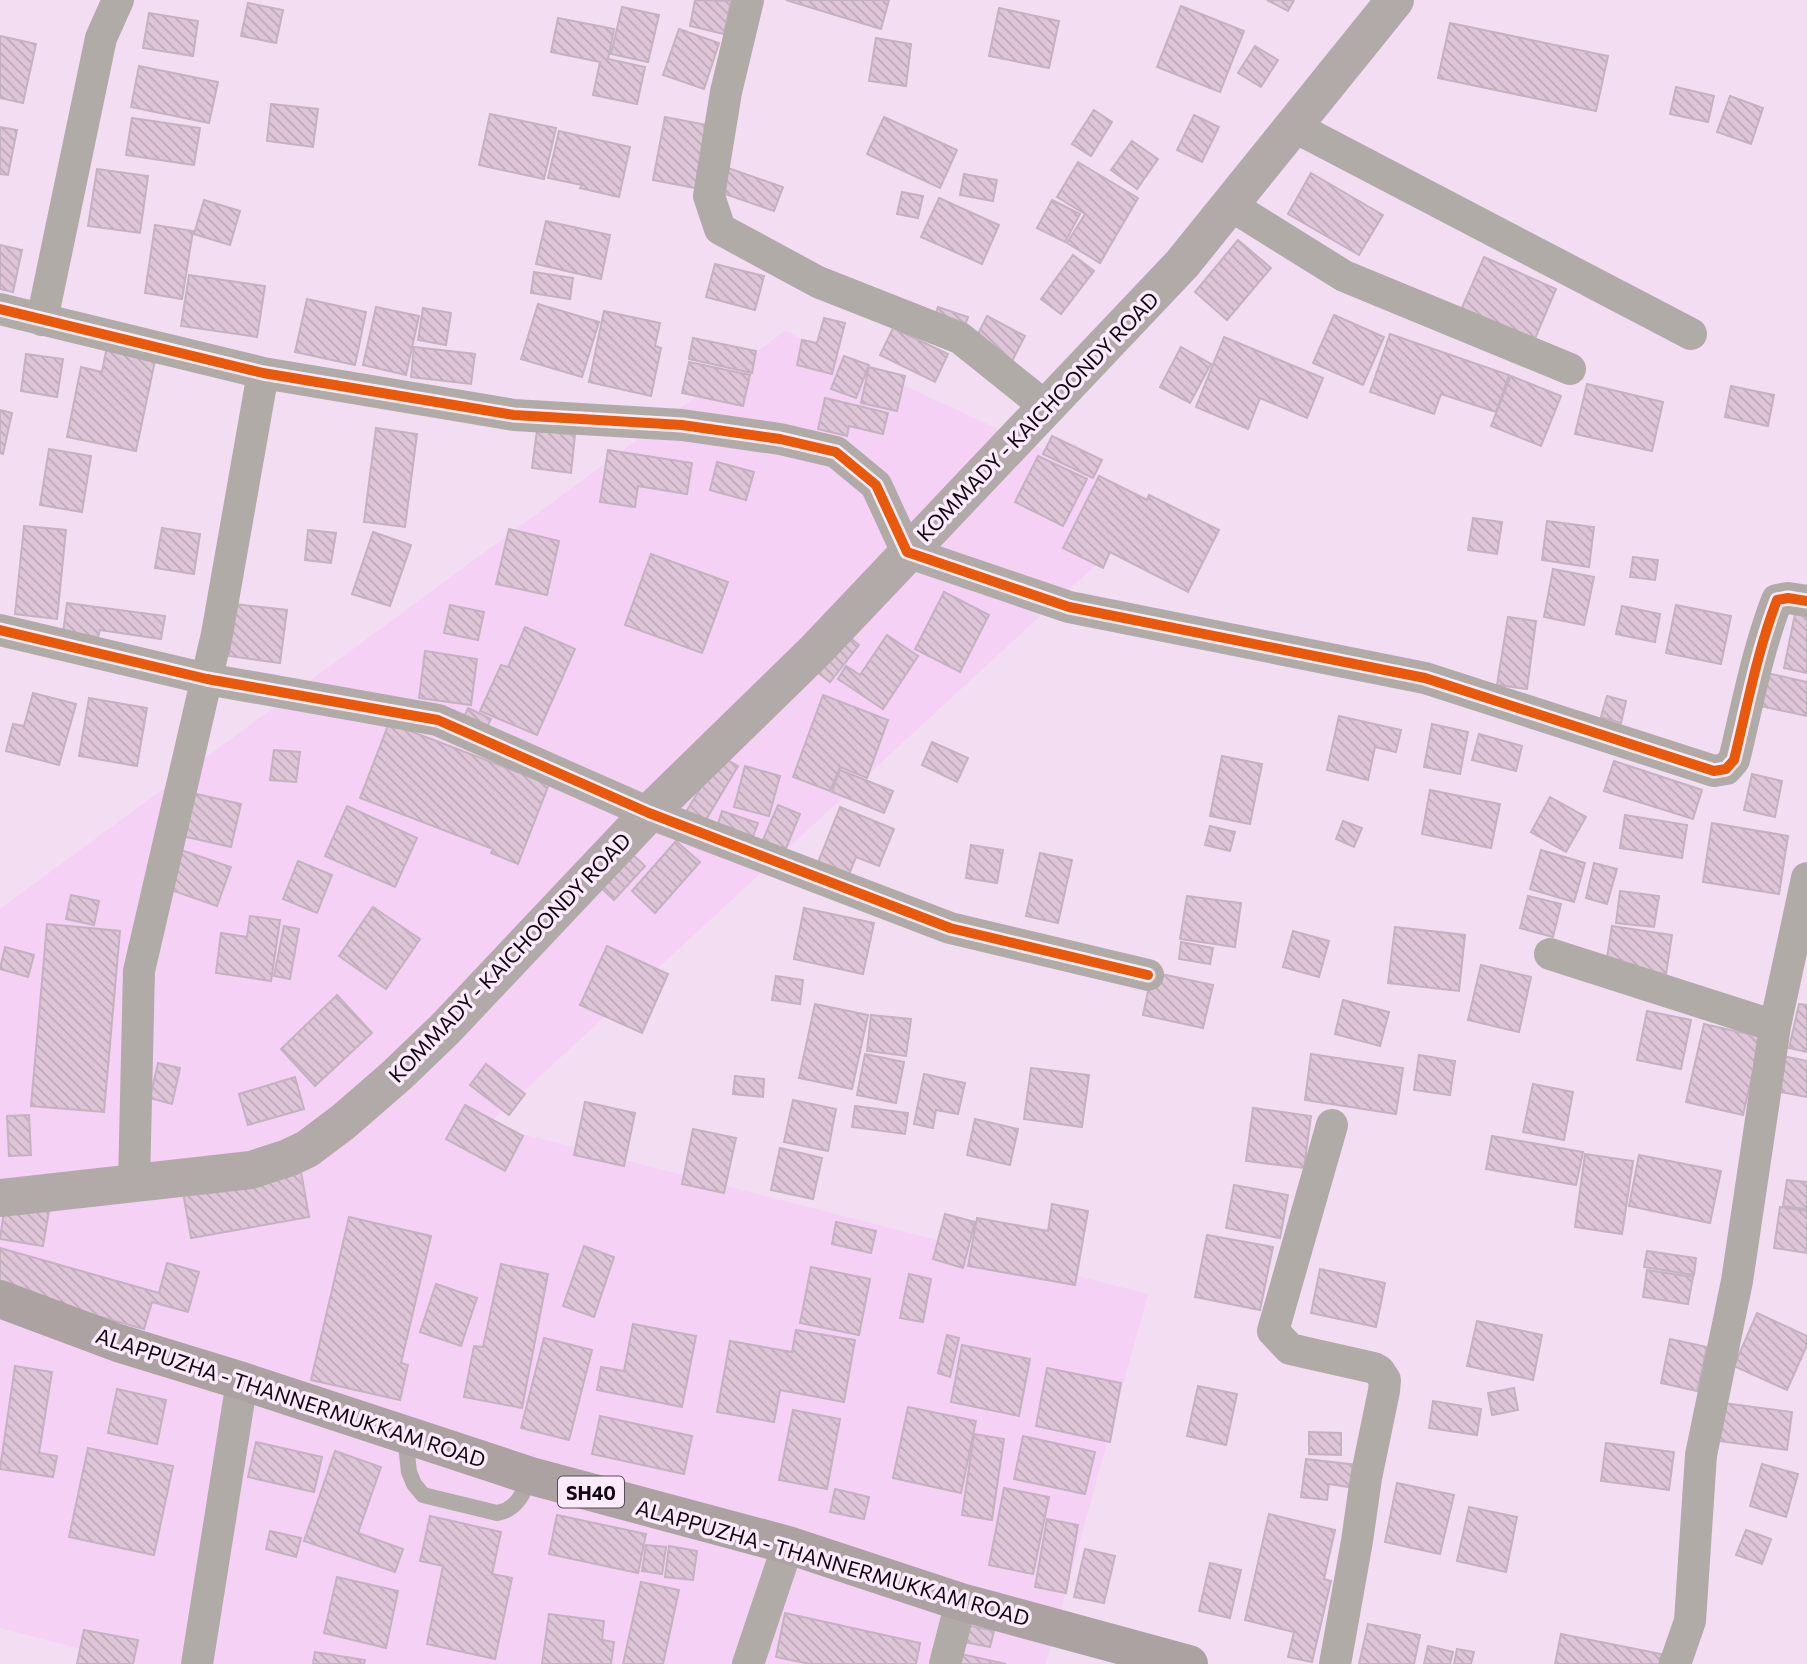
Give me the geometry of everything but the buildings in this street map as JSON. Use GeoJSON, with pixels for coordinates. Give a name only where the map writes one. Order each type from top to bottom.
{"type":"FeatureCollection","features":[{"type":"Feature","properties":{"kind":"main road","name":"KOMMADY - KAICHOONDY ROAD"},"geometry":{"type":"LineString","coordinates":[[0,1198],[251,1170],[307,1149],[343,1122],[445,1029],[649,813],[815,651],[1182,264],[1395,0]]}},
{"type":"Feature","properties":{"kind":"main road","name":"ALAPPUZHA - THANNERMUKKAM ROAD"},"geometry":{"type":"LineString","coordinates":[[0,1299],[118,1343],[531,1476],[788,1545],[961,1602],[1189,1664]]}},
{"type":"Feature","properties":{"kind":"street"},"geometry":{"type":"LineString","coordinates":[[42,320],[101,38],[118,0]]}},
{"type":"Feature","properties":{"kind":"street"},"geometry":{"type":"LineString","coordinates":[[748,0],[726,92],[709,196],[720,229],[818,282],[960,338],[1046,407]]}},
{"type":"Feature","properties":{"kind":"street"},"geometry":{"type":"LineString","coordinates":[[1293,127],[1691,334]]}},
{"type":"Feature","properties":{"kind":"street"},"geometry":{"type":"LineString","coordinates":[[1230,205],[1344,275],[1570,369]]}},
{"type":"Feature","properties":{"kind":"street"},"geometry":{"type":"LineString","coordinates":[[0,309],[263,373],[514,415],[682,425],[780,439],[836,452],[876,485],[907,552],[1069,607],[1425,678],[1714,771],[1726,769],[1734,760],[1777,600],[1788,598],[1807,601]]}},
{"type":"Feature","properties":{"kind":"street"},"geometry":{"type":"LineString","coordinates":[[134,1183],[139,971],[217,634],[263,373]]}},
{"type":"Feature","properties":{"kind":"street"},"geometry":{"type":"LineString","coordinates":[[0,630],[206,679],[438,720],[649,813],[950,928],[1148,975]]}},
{"type":"Feature","properties":{"kind":"street"},"geometry":{"type":"LineString","coordinates":[[1675,1664],[1690,1621],[1701,1455],[1737,1281],[1775,1026],[1807,877]]}},
{"type":"Feature","properties":{"kind":"street"},"geometry":{"type":"LineString","coordinates":[[1550,954],[1775,1026]]}},
{"type":"Feature","properties":{"kind":"street"},"geometry":{"type":"LineString","coordinates":[[1332,1125],[1273,1331],[1290,1349],[1374,1368],[1385,1380],[1335,1664]]}},
{"type":"Feature","properties":{"kind":"street"},"geometry":{"type":"LineString","coordinates":[[197,1664],[242,1381]]}},
{"type":"Feature","properties":{"kind":"street"},"geometry":{"type":"LineString","coordinates":[[748,1664],[788,1545]]}},
{"type":"Feature","properties":{"kind":"street"},"geometry":{"type":"LineString","coordinates":[[944,1664],[961,1602]]}},
{"type":"Feature","properties":{"kind":"lane"},"geometry":{"type":"LineString","coordinates":[[405,1434],[409,1472],[414,1485],[423,1495],[497,1513],[506,1512],[521,1499],[531,1476]]}},
{"type":"Feature","properties":{"kind":"shaded area"},"geometry":{"type":"Polygon","coordinates":[[[785,331],[1162,504],[487,1125],[1148,1294],[1046,1664],[139,1664],[0,1628],[0,909],[785,331]]]}},
{"type":"Feature","properties":{"kind":"cycle path"},"geometry":{"type":"LineString","coordinates":[[0,309],[263,373],[514,415],[682,425],[780,439],[836,452],[876,485],[907,552],[1069,607],[1425,678],[1714,771],[1726,769],[1734,760],[1758,660],[1777,600],[1788,598],[1807,601]]}},
{"type":"Feature","properties":{"kind":"cycle path"},"geometry":{"type":"LineString","coordinates":[[0,630],[207,679],[438,720],[649,813],[950,928],[1148,975]]}}]}
